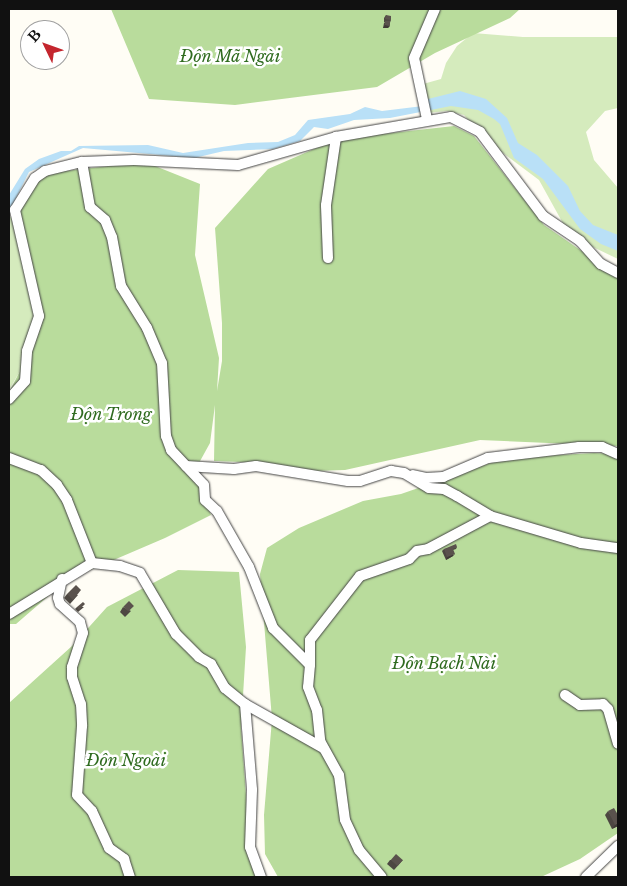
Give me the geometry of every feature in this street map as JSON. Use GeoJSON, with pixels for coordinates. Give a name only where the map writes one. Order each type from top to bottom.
{"type":"FeatureCollection","features":[{"type":"Feature","properties":{"kind":"street"},"geometry":{"type":"LineString","coordinates":[[425,112],[414,58],[435,9]]}},
{"type":"Feature","properties":{"kind":"street"},"geometry":{"type":"LineString","coordinates":[[9,399],[25,381],[27,351],[39,316],[15,210],[35,178],[59,166],[82,162],[134,160],[238,165],[425,112],[451,117],[480,132],[543,216],[580,241],[601,264],[618,273]]}},
{"type":"Feature","properties":{"kind":"street"},"geometry":{"type":"LineString","coordinates":[[328,258],[326,205],[336,137]]}},
{"type":"Feature","properties":{"kind":"street"},"geometry":{"type":"LineString","coordinates":[[82,162],[90,207],[105,220],[112,237],[121,286],[147,328],[162,363],[166,436],[171,450],[204,485],[205,500],[217,511],[250,567],[273,628],[310,665]]}},
{"type":"Feature","properties":{"kind":"street"},"geometry":{"type":"LineString","coordinates":[[186,466],[234,469],[256,466],[348,481],[360,481],[391,471],[404,472],[426,478],[443,477],[488,458],[579,447],[602,447],[618,454]]}},
{"type":"Feature","properties":{"kind":"street"},"geometry":{"type":"LineString","coordinates":[[9,458],[41,470],[57,485],[67,500],[92,563]]}},
{"type":"Feature","properties":{"kind":"street"},"geometry":{"type":"LineString","coordinates":[[404,472],[429,488],[457,496],[490,516],[582,543],[618,548]]}},
{"type":"Feature","properties":{"kind":"street"},"geometry":{"type":"LineString","coordinates":[[382,877],[359,850],[344,820],[339,775],[320,741],[317,710],[308,687],[310,640],[360,576],[409,559],[417,551],[428,549],[490,516]]}},
{"type":"Feature","properties":{"kind":"street"},"geometry":{"type":"LineString","coordinates":[[9,614],[49,591],[62,579],[92,563],[120,566],[140,573],[176,634],[199,658],[211,664],[225,688],[245,704],[324,748]]}},
{"type":"Feature","properties":{"kind":"street"},"geometry":{"type":"LineString","coordinates":[[62,579],[58,598],[60,604],[80,622],[84,633],[72,667],[72,677],[81,704],[82,726],[77,795],[92,811],[108,848],[124,859],[130,877]]}},
{"type":"Feature","properties":{"kind":"street"},"geometry":{"type":"LineString","coordinates":[[566,695],[580,705],[603,704],[608,709],[618,744]]}},
{"type":"Feature","properties":{"kind":"street"},"geometry":{"type":"LineString","coordinates":[[245,704],[252,790],[250,847],[261,877]]}},
{"type":"Feature","properties":{"kind":"street"},"geometry":{"type":"LineString","coordinates":[[586,877],[618,846]]}},
{"type":"Feature","properties":{"kind":"green space","name":"Độn Mã Ngài"},"geometry":{"type":"Polygon","coordinates":[[[111,9],[520,9],[510,18],[435,53],[377,87],[235,105],[149,99],[111,9]]]}},
{"type":"Feature","properties":{"kind":"green space"},"geometry":{"type":"Polygon","coordinates":[[[473,33],[523,37],[618,37],[618,108],[605,111],[586,132],[594,160],[618,188],[618,259],[570,236],[539,180],[487,141],[464,115],[447,111],[427,113],[423,84],[441,79],[446,63],[457,46],[473,33]]]}},
{"type":"Feature","properties":{"kind":"green space","name":"Độn Trong"},"geometry":{"type":"Polygon","coordinates":[[[454,126],[474,136],[544,225],[618,276],[618,446],[480,440],[345,470],[280,472],[242,462],[214,461],[215,405],[210,443],[194,472],[211,515],[165,538],[67,580],[16,624],[9,624],[9,392],[20,371],[24,342],[40,299],[19,207],[30,189],[47,173],[145,162],[200,184],[195,255],[219,358],[217,391],[222,361],[222,323],[215,228],[268,169],[337,139],[454,126]]]}},
{"type":"Feature","properties":{"kind":"green space"},"geometry":{"type":"Polygon","coordinates":[[[9,216],[19,222],[35,311],[20,371],[9,390],[9,216]]]}},
{"type":"Feature","properties":{"kind":"green space","name":"Độn Bạch Nài"},"geometry":{"type":"Polygon","coordinates":[[[594,453],[618,454],[618,833],[580,859],[541,877],[278,877],[265,854],[264,815],[272,719],[260,574],[267,548],[299,528],[363,501],[401,494],[505,458],[594,453]]]}},
{"type":"Feature","properties":{"kind":"green space","name":"Độn Ngoài"},"geometry":{"type":"Polygon","coordinates":[[[178,570],[239,572],[246,647],[241,728],[250,847],[258,877],[9,877],[9,703],[72,646],[107,607],[178,570]]]}},
{"type":"Feature","properties":{"kind":"water"},"geometry":{"type":"Polygon","coordinates":[[[460,91],[486,99],[507,118],[518,143],[537,155],[568,186],[580,211],[593,225],[618,235],[618,251],[601,244],[580,229],[543,179],[514,158],[500,124],[478,110],[451,106],[390,118],[354,120],[328,129],[314,127],[300,141],[273,149],[224,151],[194,158],[83,148],[29,172],[9,212],[9,195],[25,169],[39,159],[61,151],[71,151],[79,146],[148,145],[183,153],[248,143],[278,142],[295,135],[308,120],[350,114],[365,107],[382,111],[423,106],[428,99],[460,91]]]}},
{"type":"Feature","properties":{"kind":"building"},"geometry":{"type":"Polygon","coordinates":[[[386,15],[391,16],[391,20],[385,19],[386,15]]]}},
{"type":"Feature","properties":{"kind":"building"},"geometry":{"type":"Polygon","coordinates":[[[385,21],[390,21],[390,26],[385,25],[385,21]]]}},
{"type":"Feature","properties":{"kind":"building"},"geometry":{"type":"Polygon","coordinates":[[[456,544],[457,547],[453,549],[455,554],[447,557],[444,549],[456,544]]]}},
{"type":"Feature","properties":{"kind":"building"},"geometry":{"type":"Polygon","coordinates":[[[76,585],[81,590],[73,600],[67,594],[76,585]]]}},
{"type":"Feature","properties":{"kind":"building"},"geometry":{"type":"Polygon","coordinates":[[[129,601],[134,606],[128,612],[123,607],[129,601]]]}},
{"type":"Feature","properties":{"kind":"building"},"geometry":{"type":"Polygon","coordinates":[[[83,602],[85,604],[79,610],[77,607],[83,602]]]}},
{"type":"Feature","properties":{"kind":"building"},"geometry":{"type":"Polygon","coordinates":[[[614,808],[618,815],[618,823],[615,825],[608,811],[614,808]]]}},
{"type":"Feature","properties":{"kind":"building"},"geometry":{"type":"Polygon","coordinates":[[[396,854],[403,860],[398,866],[391,860],[396,854]]]}}]}
